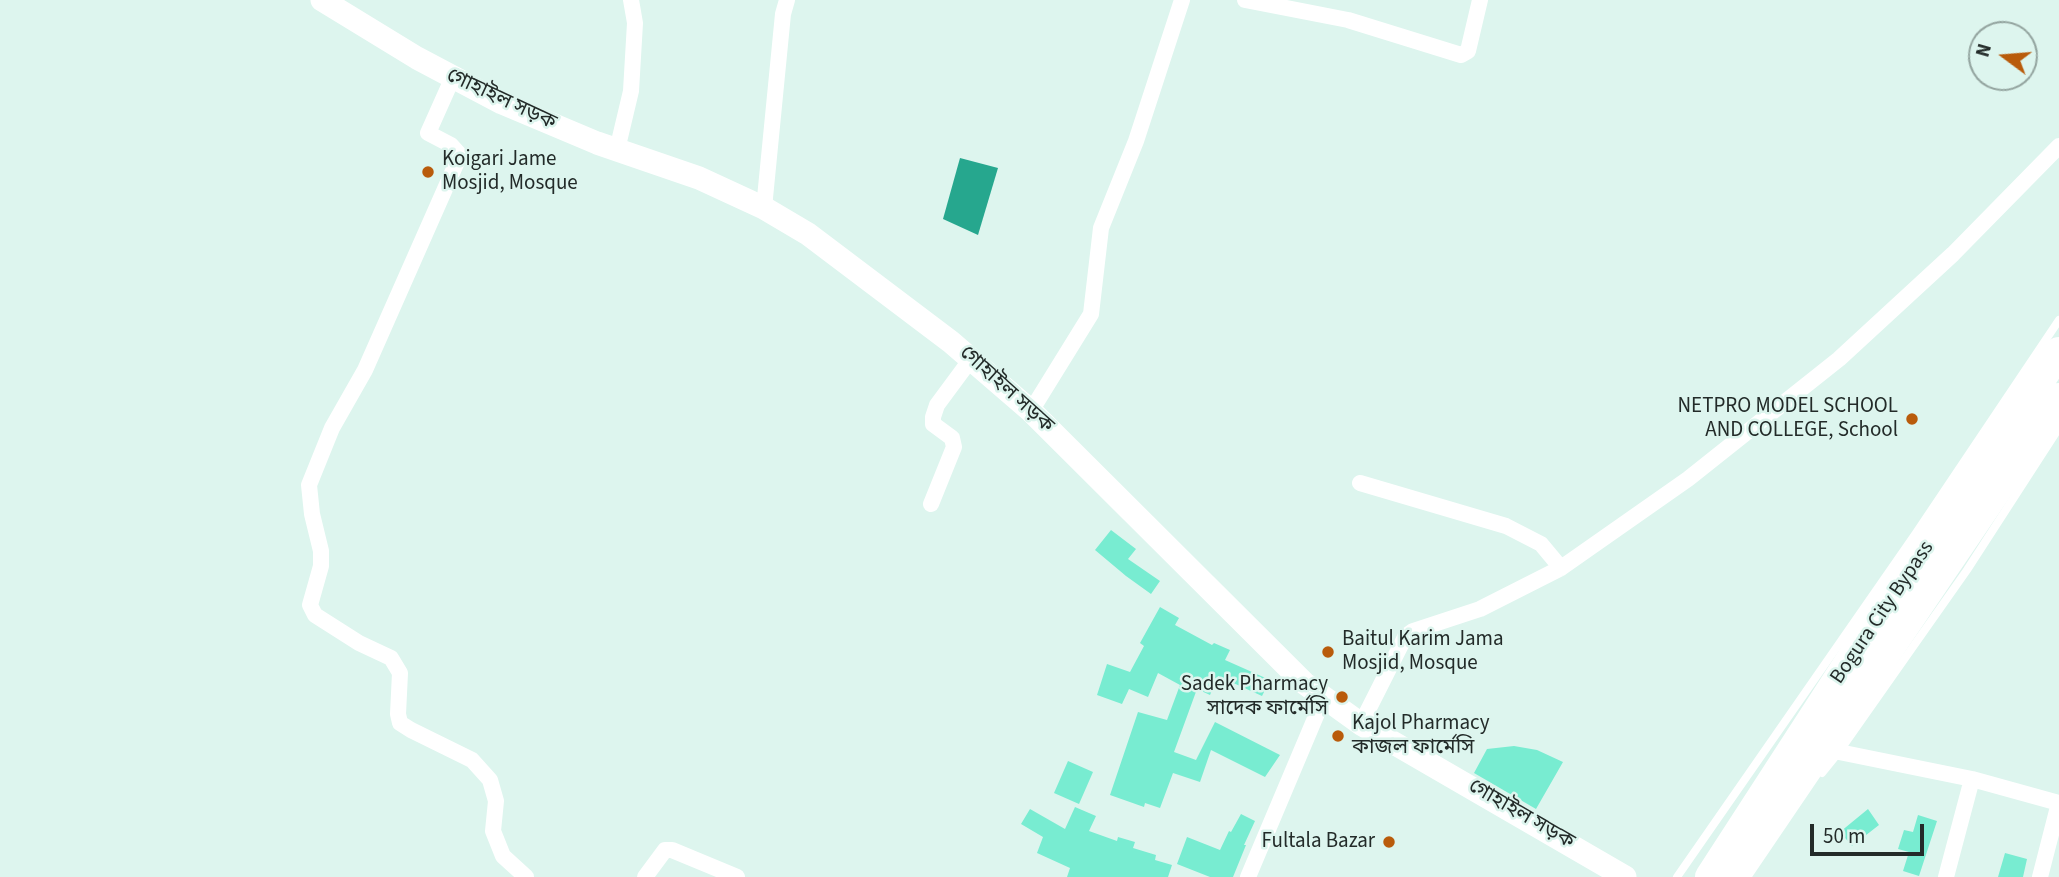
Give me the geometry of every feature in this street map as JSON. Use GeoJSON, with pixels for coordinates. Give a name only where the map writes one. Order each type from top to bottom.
{"type":"FeatureCollection","features":[{"type":"Feature","properties":{"kind":"highway","name":"Bogura City Bypass"},"geometry":{"type":"LineString","coordinates":[[1710,877],[1853,656],[2059,352]]}},
{"type":"Feature","properties":{"kind":"highway","name":"Bogura City Bypass"},"geometry":{"type":"LineString","coordinates":[[1734,877],[2059,398]]}},
{"type":"Feature","properties":{"kind":"main road","name":"গোহাইল সড়ক"},"geometry":{"type":"LineString","coordinates":[[322,0],[417,58],[502,103],[617,150],[699,178],[764,208],[808,234],[971,359],[1031,411],[1304,683],[1361,724],[1625,877]]}},
{"type":"Feature","properties":{"kind":"street"},"geometry":{"type":"LineString","coordinates":[[617,150],[631,91],[635,23],[631,0]]}},
{"type":"Feature","properties":{"kind":"street"},"geometry":{"type":"LineString","coordinates":[[764,208],[783,14],[787,0]]}},
{"type":"Feature","properties":{"kind":"street"},"geometry":{"type":"LineString","coordinates":[[1031,411],[1091,314],[1101,228],[1136,141],[1182,0]]}},
{"type":"Feature","properties":{"kind":"street"},"geometry":{"type":"LineString","coordinates":[[1245,0],[1348,20],[1461,55],[1468,51],[1480,0]]}},
{"type":"Feature","properties":{"kind":"street"},"geometry":{"type":"LineString","coordinates":[[453,77],[428,133],[451,145],[460,155],[365,370],[332,428],[309,485],[312,514],[321,551],[321,566],[310,605],[315,615],[359,643],[391,658],[400,673],[400,723],[472,760],[490,779],[496,801],[493,831],[503,856],[526,877]]}},
{"type":"Feature","properties":{"kind":"street"},"geometry":{"type":"LineString","coordinates":[[1361,724],[1405,637],[1413,631],[1480,609],[1561,568],[1688,479],[1839,359],[1953,254],[2059,146]]}},
{"type":"Feature","properties":{"kind":"street"},"geometry":{"type":"LineString","coordinates":[[931,504],[954,447],[952,439],[933,424],[933,417],[937,405],[971,359]]}},
{"type":"Feature","properties":{"kind":"street"},"geometry":{"type":"LineString","coordinates":[[1360,483],[1506,526],[1541,544],[1561,568]]}},
{"type":"Feature","properties":{"kind":"street"},"geometry":{"type":"LineString","coordinates":[[1248,877],[1324,697]]}},
{"type":"Feature","properties":{"kind":"street"},"geometry":{"type":"LineString","coordinates":[[1839,751],[1972,779],[2059,803],[2040,877]]}},
{"type":"Feature","properties":{"kind":"street"},"geometry":{"type":"LineString","coordinates":[[1946,877],[1972,779]]}},
{"type":"Feature","properties":{"kind":"street"},"geometry":{"type":"LineString","coordinates":[[645,877],[665,850],[672,850],[737,877]]}},
{"type":"Feature","properties":{"kind":"lane"},"geometry":{"type":"LineString","coordinates":[[1678,877],[1916,533],[2059,320]]}},
{"type":"Feature","properties":{"kind":"lane"},"geometry":{"type":"LineString","coordinates":[[1814,782],[1839,751],[1966,570],[2059,428]]}},
{"type":"Feature","properties":{"kind":"lane"},"geometry":{"type":"LineString","coordinates":[[1760,855],[1797,802]]}},
{"type":"Feature","properties":{"kind":"shaded area"},"geometry":{"type":"Polygon","coordinates":[[[960,158],[998,168],[978,235],[943,219],[960,158]]]}},
{"type":"Feature","properties":{"kind":"building"},"geometry":{"type":"Polygon","coordinates":[[[1111,530],[1136,549],[1128,559],[1160,581],[1151,594],[1095,550],[1111,530]]]}},
{"type":"Feature","properties":{"kind":"building"},"geometry":{"type":"Polygon","coordinates":[[[1160,607],[1179,618],[1175,625],[1212,645],[1214,643],[1230,650],[1225,660],[1270,680],[1262,696],[1218,676],[1210,695],[1197,689],[1174,752],[1196,760],[1215,722],[1280,755],[1265,777],[1211,750],[1200,782],[1173,773],[1160,808],[1145,803],[1144,807],[1110,795],[1138,712],[1167,720],[1180,685],[1158,673],[1148,697],[1129,689],[1122,704],[1097,695],[1107,664],[1130,672],[1144,646],[1140,643],[1160,607]]]}},
{"type":"Feature","properties":{"kind":"building"},"geometry":{"type":"Polygon","coordinates":[[[1514,746],[1537,750],[1563,762],[1536,809],[1474,773],[1487,749],[1514,746]]]}},
{"type":"Feature","properties":{"kind":"building"},"geometry":{"type":"Polygon","coordinates":[[[1068,761],[1093,772],[1079,804],[1054,793],[1068,761]]]}},
{"type":"Feature","properties":{"kind":"building"},"geometry":{"type":"Polygon","coordinates":[[[1075,807],[1096,816],[1089,831],[1117,841],[1118,837],[1135,842],[1133,848],[1156,855],[1155,860],[1172,865],[1168,877],[1067,877],[1070,868],[1037,853],[1043,837],[1021,824],[1030,809],[1065,829],[1075,807]]]}},
{"type":"Feature","properties":{"kind":"building"},"geometry":{"type":"Polygon","coordinates":[[[1868,809],[1879,825],[1852,846],[1840,832],[1868,809]]]}},
{"type":"Feature","properties":{"kind":"building"},"geometry":{"type":"Polygon","coordinates":[[[1241,814],[1255,821],[1233,877],[1210,877],[1177,864],[1187,837],[1220,850],[1241,814]]]}},
{"type":"Feature","properties":{"kind":"building"},"geometry":{"type":"Polygon","coordinates":[[[1918,815],[1937,821],[1919,876],[1903,871],[1909,852],[1898,849],[1904,830],[1913,832],[1918,815]]]}},
{"type":"Feature","properties":{"kind":"building"},"geometry":{"type":"Polygon","coordinates":[[[2005,853],[2027,859],[2023,877],[1998,877],[2005,853]]]}},
{"type":"Feature","properties":{"kind":"place","name":"Koigari Jame Mosjid, Mosque"},"geometry":{"type":"Point","coordinates":[428,172]}},
{"type":"Feature","properties":{"kind":"place","name":"NETPRO MODEL SCHOOL AND COLLEGE, School"},"geometry":{"type":"Point","coordinates":[1912,419]}},
{"type":"Feature","properties":{"kind":"place","name":"Baitul Karim Jama Mosjid, Mosque"},"geometry":{"type":"Point","coordinates":[1328,652]}},
{"type":"Feature","properties":{"kind":"place","name":"Sadek Pharmacy সাদেক ফার্মেসি"},"geometry":{"type":"Point","coordinates":[1342,697]}},
{"type":"Feature","properties":{"kind":"place","name":"Kajol Pharmacy কাজল ফার্মেসি"},"geometry":{"type":"Point","coordinates":[1338,736]}},
{"type":"Feature","properties":{"kind":"place","name":"Fultala Bazar"},"geometry":{"type":"Point","coordinates":[1389,842]}}]}
